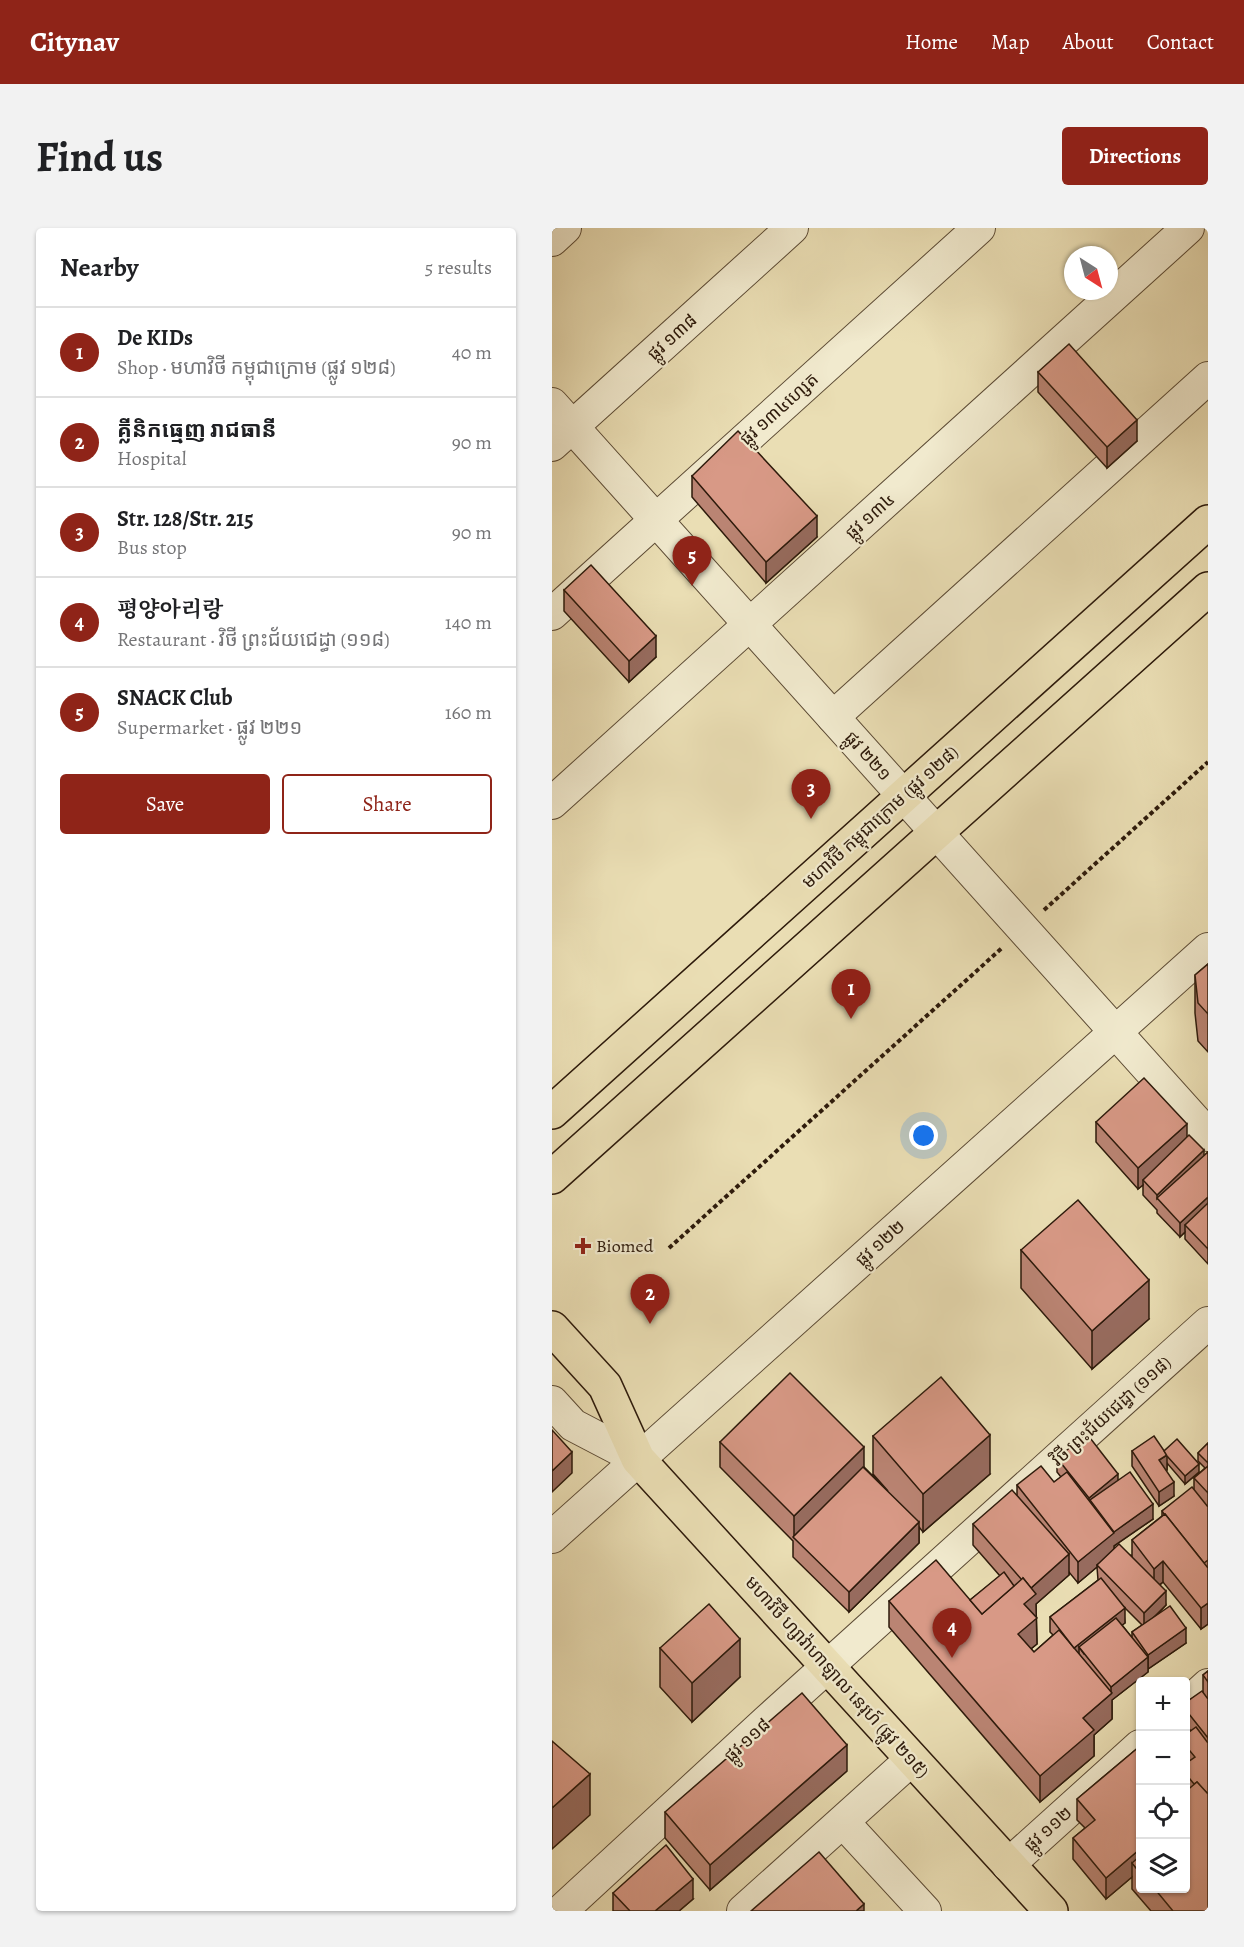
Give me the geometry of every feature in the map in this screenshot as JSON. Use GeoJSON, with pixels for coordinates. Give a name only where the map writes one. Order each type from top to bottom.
{"type":"FeatureCollection","features":[{"type":"Feature","properties":{"kind":"main road","name":"មហាវិថី កម្ពុជាក្រោម (ផ្លូវ ១២៨)"},"geometry":{"type":"LineString","coordinates":[[552,1112],[1208,522]]}},
{"type":"Feature","properties":{"kind":"main road"},"geometry":{"type":"LineString","coordinates":[[552,1178],[1208,590]]}},
{"type":"Feature","properties":{"kind":"main road","name":"មហាវិថី ហ្សាវ៉ាហាឡាល នេរុហ៍ (ផ្លូវ ២១៥)"},"geometry":{"type":"LineString","coordinates":[[552,1328],[605,1386],[638,1459],[1008,1865],[1042,1907]]}},
{"type":"Feature","properties":{"kind":"street"},"geometry":{"type":"LineString","coordinates":[[552,240],[566,228]]}},
{"type":"Feature","properties":{"kind":"street","name":"ផ្លូវ ១៣៨"},"geometry":{"type":"LineString","coordinates":[[559,425],[792,228]]}},
{"type":"Feature","properties":{"kind":"street","name":"ផ្លូវ ១៣៤ហ្សេត"},"geometry":{"type":"LineString","coordinates":[[552,614],[979,228]]}},
{"type":"Feature","properties":{"kind":"street","name":"ផ្លូវ ១៣៤"},"geometry":{"type":"LineString","coordinates":[[552,803],[1188,228]]}},
{"type":"Feature","properties":{"kind":"street"},"geometry":{"type":"LineString","coordinates":[[833,717],[1208,378]]}},
{"type":"Feature","properties":{"kind":"street","name":"ផ្លូវ ២២១"},"geometry":{"type":"LineString","coordinates":[[559,425],[656,520],[1208,1135]]}},
{"type":"Feature","properties":{"kind":"street","name":"ផ្លូវ ១២២"},"geometry":{"type":"LineString","coordinates":[[552,1537],[1208,949]]}},
{"type":"Feature","properties":{"kind":"street","name":"វិថី ព្រះជ័យជេដ្ធា (១១៨)"},"geometry":{"type":"LineString","coordinates":[[828,1667],[1208,1323]]}},
{"type":"Feature","properties":{"kind":"street","name":"មហាវិថី ហ្សាវ៉ាហាឡាល នេរុហ៍ (ផ្លូវ ២១៥)"},"geometry":{"type":"LineString","coordinates":[[552,1402],[573,1425],[638,1459]]}},
{"type":"Feature","properties":{"kind":"street","name":"ផ្លូវ ១១៨"},"geometry":{"type":"LineString","coordinates":[[561,1911],[828,1667]]}},
{"type":"Feature","properties":{"kind":"street"},"geometry":{"type":"LineString","coordinates":[[1190,1701],[1208,1685]]}},
{"type":"Feature","properties":{"kind":"street","name":"ផ្លូវ ១១២"},"geometry":{"type":"LineString","coordinates":[[1008,1865],[1136,1750]]}},
{"type":"Feature","properties":{"kind":"street"},"geometry":{"type":"LineString","coordinates":[[744,1911],[912,1759]]}},
{"type":"Feature","properties":{"kind":"street"},"geometry":{"type":"LineString","coordinates":[[843,1822],[925,1911]]}},
{"type":"Feature","properties":{"kind":"path"},"geometry":{"type":"LineString","coordinates":[[669,1248],[1208,762]]}},
{"type":"Feature","properties":{"kind":"building"},"geometry":{"type":"Polygon","coordinates":[[[1069,344],[1137,420],[1107,447],[1038,372],[1069,344]]]}},
{"type":"Feature","properties":{"kind":"building"},"geometry":{"type":"Polygon","coordinates":[[[738,431],[817,516],[766,562],[692,476],[738,431]]]}},
{"type":"Feature","properties":{"kind":"building"},"geometry":{"type":"Polygon","coordinates":[[[591,565],[656,636],[629,661],[564,590],[591,565]]]}},
{"type":"Feature","properties":{"kind":"building"},"geometry":{"type":"Polygon","coordinates":[[[1208,964],[1208,1014],[1198,1003],[1195,975],[1208,964]]]}},
{"type":"Feature","properties":{"kind":"building"},"geometry":{"type":"Polygon","coordinates":[[[1144,1078],[1187,1124],[1138,1168],[1096,1122],[1144,1078]]]}},
{"type":"Feature","properties":{"kind":"building"},"geometry":{"type":"Polygon","coordinates":[[[1189,1135],[1204,1150],[1157,1195],[1143,1180],[1189,1135]]]}},
{"type":"Feature","properties":{"kind":"building"},"geometry":{"type":"Polygon","coordinates":[[[1208,1152],[1208,1197],[1180,1223],[1157,1198],[1208,1152]]]}},
{"type":"Feature","properties":{"kind":"building"},"geometry":{"type":"Polygon","coordinates":[[[1078,1200],[1149,1280],[1092,1331],[1021,1250],[1078,1200]]]}},
{"type":"Feature","properties":{"kind":"building"},"geometry":{"type":"Polygon","coordinates":[[[1208,1203],[1208,1249],[1185,1225],[1208,1203]]]}},
{"type":"Feature","properties":{"kind":"building"},"geometry":{"type":"Polygon","coordinates":[[[790,1373],[864,1447],[794,1516],[720,1442],[790,1373]]]}},
{"type":"Feature","properties":{"kind":"building"},"geometry":{"type":"Polygon","coordinates":[[[941,1377],[990,1435],[923,1494],[873,1436],[941,1377]]]}},
{"type":"Feature","properties":{"kind":"building"},"geometry":{"type":"Polygon","coordinates":[[[552,1430],[572,1452],[552,1471],[552,1430]]]}},
{"type":"Feature","properties":{"kind":"building"},"geometry":{"type":"Polygon","coordinates":[[[1087,1434],[1118,1474],[1089,1498],[1057,1458],[1087,1434]]]}},
{"type":"Feature","properties":{"kind":"building"},"geometry":{"type":"Polygon","coordinates":[[[1154,1436],[1167,1455],[1159,1460],[1174,1482],[1159,1492],[1132,1451],[1154,1436]]]}},
{"type":"Feature","properties":{"kind":"building"},"geometry":{"type":"Polygon","coordinates":[[[1177,1439],[1199,1464],[1185,1476],[1164,1451],[1177,1439]]]}},
{"type":"Feature","properties":{"kind":"building"},"geometry":{"type":"Polygon","coordinates":[[[1208,1443],[1208,1463],[1198,1453],[1208,1443]]]}},
{"type":"Feature","properties":{"kind":"building"},"geometry":{"type":"Polygon","coordinates":[[[1041,1466],[1054,1482],[1067,1472],[1114,1533],[1078,1562],[1017,1485],[1041,1466]]]}},
{"type":"Feature","properties":{"kind":"building"},"geometry":{"type":"Polygon","coordinates":[[[1208,1466],[1208,1493],[1194,1478],[1208,1466]]]}},
{"type":"Feature","properties":{"kind":"building"},"geometry":{"type":"Polygon","coordinates":[[[863,1467],[919,1522],[849,1592],[793,1537],[863,1467]]]}},
{"type":"Feature","properties":{"kind":"building"},"geometry":{"type":"Polygon","coordinates":[[[1130,1472],[1153,1504],[1114,1532],[1090,1500],[1130,1472]]]}},
{"type":"Feature","properties":{"kind":"building"},"geometry":{"type":"Polygon","coordinates":[[[1192,1487],[1208,1507],[1208,1560],[1204,1563],[1162,1511],[1192,1487]]]}},
{"type":"Feature","properties":{"kind":"building"},"geometry":{"type":"Polygon","coordinates":[[[1012,1490],[1069,1554],[1031,1588],[973,1524],[1012,1490]]]}},
{"type":"Feature","properties":{"kind":"building"},"geometry":{"type":"Polygon","coordinates":[[[1165,1514],[1208,1568],[1208,1603],[1201,1608],[1163,1561],[1154,1569],[1132,1540],[1165,1514]]]}},
{"type":"Feature","properties":{"kind":"building"},"geometry":{"type":"Polygon","coordinates":[[[1119,1544],[1166,1591],[1144,1613],[1097,1565],[1119,1544]]]}},
{"type":"Feature","properties":{"kind":"building"},"geometry":{"type":"Polygon","coordinates":[[[936,1560],[982,1614],[1023,1578],[1036,1594],[1024,1604],[1037,1618],[1018,1634],[1034,1652],[1059,1630],[1112,1693],[1083,1718],[1094,1730],[1040,1776],[889,1601],[936,1560]]]}},
{"type":"Feature","properties":{"kind":"building"},"geometry":{"type":"Polygon","coordinates":[[[1004,1572],[1014,1586],[982,1614],[970,1600],[1004,1572]]]}},
{"type":"Feature","properties":{"kind":"building"},"geometry":{"type":"Polygon","coordinates":[[[1101,1578],[1125,1608],[1074,1648],[1050,1617],[1101,1578]]]}},
{"type":"Feature","properties":{"kind":"building"},"geometry":{"type":"Polygon","coordinates":[[[709,1604],[740,1639],[692,1683],[660,1648],[709,1604]]]}},
{"type":"Feature","properties":{"kind":"building"},"geometry":{"type":"Polygon","coordinates":[[[1170,1606],[1186,1628],[1148,1655],[1132,1632],[1170,1606]]]}},
{"type":"Feature","properties":{"kind":"building"},"geometry":{"type":"Polygon","coordinates":[[[1116,1618],[1148,1657],[1111,1687],[1079,1647],[1116,1618]]]}},
{"type":"Feature","properties":{"kind":"building"},"geometry":{"type":"Polygon","coordinates":[[[1208,1671],[1208,1682],[1203,1675],[1208,1671]]]}},
{"type":"Feature","properties":{"kind":"building"},"geometry":{"type":"Polygon","coordinates":[[[1202,1691],[1208,1699],[1208,1738],[1190,1715],[1190,1699],[1202,1691]]]}},
{"type":"Feature","properties":{"kind":"building"},"geometry":{"type":"Polygon","coordinates":[[[802,1693],[847,1745],[710,1865],[665,1812],[802,1693]]]}},
{"type":"Feature","properties":{"kind":"building"},"geometry":{"type":"Polygon","coordinates":[[[1196,1727],[1208,1743],[1208,1794],[1197,1782],[1194,1784],[1190,1779],[1190,1760],[1195,1757],[1190,1751],[1190,1731],[1196,1727]]]}},
{"type":"Feature","properties":{"kind":"building"},"geometry":{"type":"Polygon","coordinates":[[[552,1741],[590,1774],[552,1808],[552,1741]]]}},
{"type":"Feature","properties":{"kind":"building"},"geometry":{"type":"Polygon","coordinates":[[[1136,1749],[1136,1852],[1106,1878],[1073,1838],[1095,1820],[1077,1799],[1136,1749]]]}},
{"type":"Feature","properties":{"kind":"building"},"geometry":{"type":"Polygon","coordinates":[[[1197,1782],[1208,1794],[1208,1911],[1173,1911],[1158,1893],[1190,1893],[1190,1788],[1197,1782]]]}},
{"type":"Feature","properties":{"kind":"building"},"geometry":{"type":"Polygon","coordinates":[[[666,1845],[693,1879],[655,1911],[630,1911],[613,1893],[666,1845]]]}},
{"type":"Feature","properties":{"kind":"building"},"geometry":{"type":"Polygon","coordinates":[[[819,1852],[864,1904],[856,1911],[751,1911],[819,1852]]]}},
{"type":"Feature","properties":{"kind":"place","name":"SNACK Club"},"geometry":{"type":"Point","coordinates":[692,586]}},
{"type":"Feature","properties":{"kind":"place","name":"Str. 128/Str. 215"},"geometry":{"type":"Point","coordinates":[811,819]}},
{"type":"Feature","properties":{"kind":"place","name":"De KIDs"},"geometry":{"type":"Point","coordinates":[851,1019]}},
{"type":"Feature","properties":{"kind":"place","name":"Biomed"},"geometry":{"type":"Point","coordinates":[583,1246]}},
{"type":"Feature","properties":{"kind":"place","name":"គ្លីនិកធ្មេញ រាជធានី"},"geometry":{"type":"Point","coordinates":[650,1324]}},
{"type":"Feature","properties":{"kind":"place","name":"평양아리랑"},"geometry":{"type":"Point","coordinates":[952,1658]}}]}
